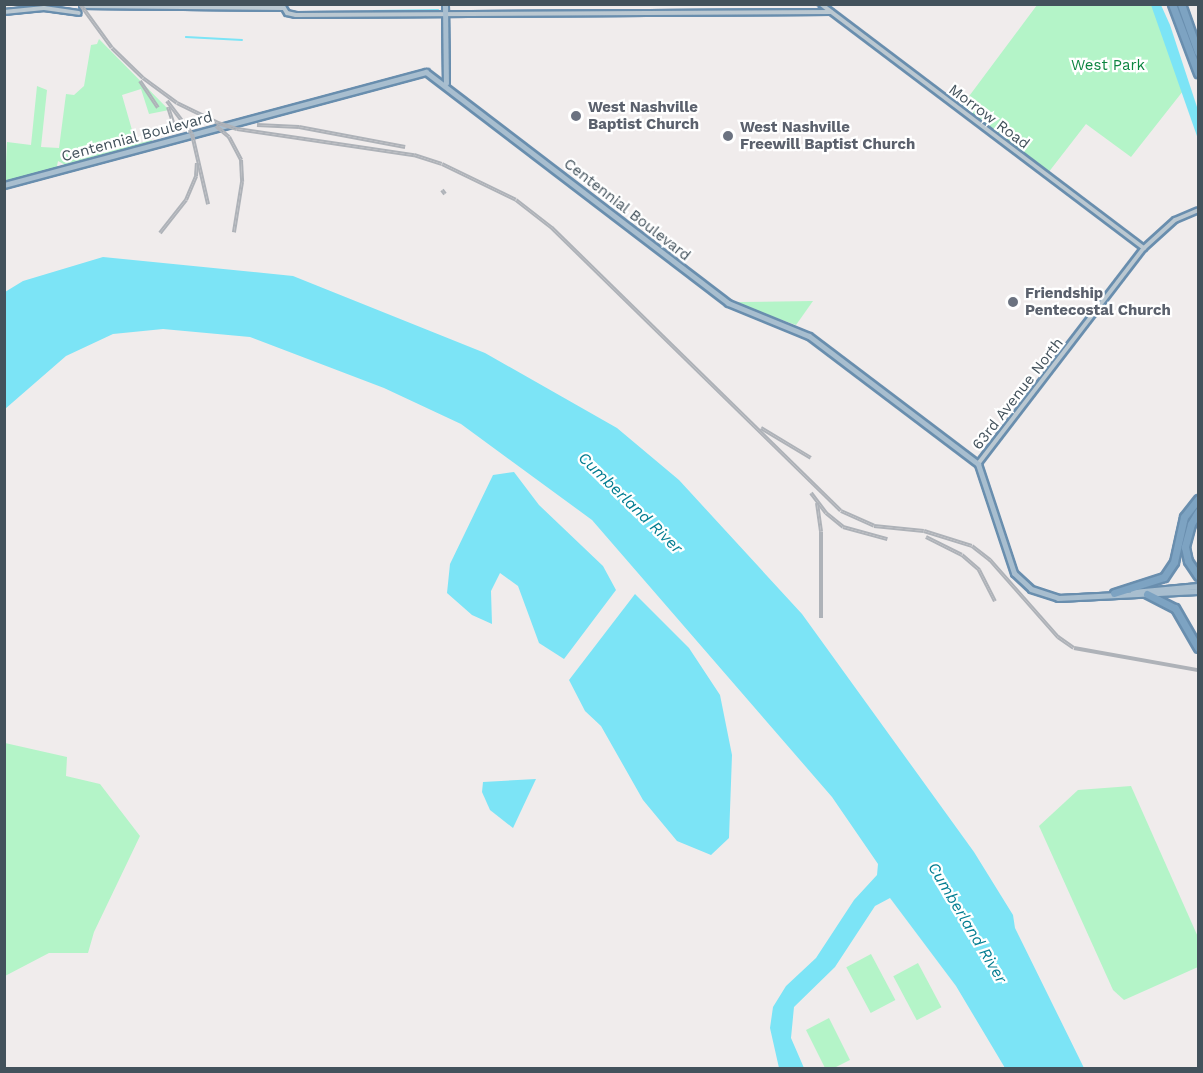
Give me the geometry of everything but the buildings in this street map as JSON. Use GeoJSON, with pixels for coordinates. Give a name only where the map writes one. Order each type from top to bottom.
{"type":"FeatureCollection","features":[{"type":"Feature","properties":{"kind":"highway"},"geometry":{"type":"LineString","coordinates":[[1172,4],[1198,73]]}},
{"type":"Feature","properties":{"kind":"highway"},"geometry":{"type":"LineString","coordinates":[[1181,4],[1198,52]]}},
{"type":"Feature","properties":{"kind":"highway"},"geometry":{"type":"LineString","coordinates":[[1114,593],[1164,577],[1174,562],[1184,517],[1198,499]]}},
{"type":"Feature","properties":{"kind":"highway"},"geometry":{"type":"LineString","coordinates":[[1198,512],[1191,524],[1185,547],[1188,561],[1198,576]]}},
{"type":"Feature","properties":{"kind":"highway"},"geometry":{"type":"LineString","coordinates":[[1147,594],[1175,608],[1198,648]]}},
{"type":"Feature","properties":{"kind":"main road"},"geometry":{"type":"LineString","coordinates":[[445,4],[446,83]]}},
{"type":"Feature","properties":{"kind":"main road","name":"Centennial Boulevard"},"geometry":{"type":"LineString","coordinates":[[4,184],[409,73],[426,72],[446,83],[728,303],[808,336],[978,464]]}},
{"type":"Feature","properties":{"kind":"main road"},"geometry":{"type":"LineString","coordinates":[[978,464],[1019,579],[1050,598],[1198,591]]}},
{"type":"Feature","properties":{"kind":"main road"},"geometry":{"type":"LineString","coordinates":[[1080,597],[1198,586]]}},
{"type":"Feature","properties":{"kind":"street","name":"Morrow Road"},"geometry":{"type":"LineString","coordinates":[[821,4],[1144,248]]}},
{"type":"Feature","properties":{"kind":"street"},"geometry":{"type":"LineString","coordinates":[[82,6],[284,8],[287,13],[296,15],[831,12]]}},
{"type":"Feature","properties":{"kind":"street"},"geometry":{"type":"LineString","coordinates":[[4,12],[44,8],[79,13]]}},
{"type":"Feature","properties":{"kind":"street","name":"63rd Avenue North"},"geometry":{"type":"LineString","coordinates":[[978,464],[1144,248],[1173,221],[1198,210]]}},
{"type":"Feature","properties":{"kind":"green space","name":"West Park"},"geometry":{"type":"Polygon","coordinates":[[[1037,5],[1154,5],[1183,91],[1131,157],[1086,124],[1048,173],[961,107],[1037,5]]]}},
{"type":"Feature","properties":{"kind":"green space"},"geometry":{"type":"Polygon","coordinates":[[[99,39],[169,110],[149,114],[141,89],[122,95],[136,144],[152,140],[153,145],[69,167],[58,161],[56,171],[5,184],[7,142],[31,145],[37,86],[47,90],[41,147],[59,148],[66,94],[74,95],[84,86],[91,45],[97,44],[99,39]]]}},
{"type":"Feature","properties":{"kind":"green space"},"geometry":{"type":"Polygon","coordinates":[[[813,301],[796,325],[736,304],[738,302],[813,301]]]}},
{"type":"Feature","properties":{"kind":"green space"},"geometry":{"type":"Polygon","coordinates":[[[5,743],[67,757],[66,776],[100,784],[140,836],[94,932],[88,953],[49,953],[5,976],[5,743]]]}},
{"type":"Feature","properties":{"kind":"green space"},"geometry":{"type":"Polygon","coordinates":[[[1131,786],[1198,937],[1198,967],[1124,1000],[1113,990],[1039,826],[1078,790],[1131,786]]]}},
{"type":"Feature","properties":{"kind":"green space"},"geometry":{"type":"Polygon","coordinates":[[[871,954],[895,1000],[871,1013],[846,967],[871,954]]]}},
{"type":"Feature","properties":{"kind":"green space"},"geometry":{"type":"Polygon","coordinates":[[[918,963],[941,1007],[917,1020],[893,976],[918,963]]]}},
{"type":"Feature","properties":{"kind":"green space"},"geometry":{"type":"Polygon","coordinates":[[[829,1018],[850,1060],[834,1068],[825,1068],[806,1030],[829,1018]]]}},
{"type":"Feature","properties":{"kind":"water"},"geometry":{"type":"Polygon","coordinates":[[[1151,5],[1161,5],[1170,25],[1198,110],[1198,139],[1151,5]]]}},
{"type":"Feature","properties":{"kind":"water","name":"Cumberland River"},"geometry":{"type":"Polygon","coordinates":[[[103,257],[293,276],[485,353],[617,428],[679,480],[802,614],[974,852],[1013,915],[1015,928],[1084,1068],[1005,1068],[956,986],[890,898],[875,906],[835,967],[794,1007],[791,1038],[804,1068],[779,1068],[770,1028],[773,1007],[786,986],[816,958],[854,900],[877,875],[878,864],[832,797],[592,520],[461,424],[384,388],[250,337],[163,329],[113,334],[66,356],[5,409],[5,292],[23,281],[103,257]]]}},
{"type":"Feature","properties":{"kind":"water"},"geometry":{"type":"Polygon","coordinates":[[[514,472],[539,505],[603,566],[616,590],[564,659],[539,643],[518,586],[500,573],[491,591],[492,624],[472,615],[447,593],[450,564],[493,475],[514,472]]]}},
{"type":"Feature","properties":{"kind":"water"},"geometry":{"type":"Polygon","coordinates":[[[635,594],[689,648],[720,695],[732,755],[729,838],[711,855],[677,841],[643,800],[601,726],[585,711],[569,680],[635,594]]]}},
{"type":"Feature","properties":{"kind":"water"},"geometry":{"type":"Polygon","coordinates":[[[536,779],[513,828],[490,810],[482,792],[483,782],[536,779]]]}},
{"type":"Feature","properties":{"kind":"waterway"},"geometry":{"type":"LineString","coordinates":[[374,11],[438,10]]}},
{"type":"Feature","properties":{"kind":"waterway"},"geometry":{"type":"LineString","coordinates":[[186,37],[242,40]]}},
{"type":"Feature","properties":{"kind":"railway"},"geometry":{"type":"LineString","coordinates":[[80,4],[112,48],[143,78],[177,103],[218,123],[237,129],[414,155],[442,164],[516,200],[552,228],[841,511],[874,526],[924,531],[972,546],[990,560],[1058,637],[1074,648],[1198,670]]}},
{"type":"Feature","properties":{"kind":"railway"},"geometry":{"type":"LineString","coordinates":[[140,81],[158,108]]}},
{"type":"Feature","properties":{"kind":"railway"},"geometry":{"type":"LineString","coordinates":[[167,101],[192,134],[208,204]]}},
{"type":"Feature","properties":{"kind":"railway"},"geometry":{"type":"LineString","coordinates":[[168,107],[175,129]]}},
{"type":"Feature","properties":{"kind":"railway"},"geometry":{"type":"LineString","coordinates":[[257,125],[299,127],[405,147]]}},
{"type":"Feature","properties":{"kind":"railway"},"geometry":{"type":"LineString","coordinates":[[216,126],[229,137],[241,160],[242,182],[234,232]]}},
{"type":"Feature","properties":{"kind":"railway"},"geometry":{"type":"LineString","coordinates":[[160,233],[186,200],[196,176],[197,163]]}},
{"type":"Feature","properties":{"kind":"railway"},"geometry":{"type":"LineString","coordinates":[[442,190],[445,194]]}},
{"type":"Feature","properties":{"kind":"railway"},"geometry":{"type":"LineString","coordinates":[[761,428],[811,458]]}},
{"type":"Feature","properties":{"kind":"railway"},"geometry":{"type":"LineString","coordinates":[[811,493],[826,513],[843,527],[887,539]]}},
{"type":"Feature","properties":{"kind":"railway"},"geometry":{"type":"LineString","coordinates":[[817,503],[821,532],[821,618]]}},
{"type":"Feature","properties":{"kind":"railway"},"geometry":{"type":"LineString","coordinates":[[926,537],[962,555],[979,570],[995,601]]}},
{"type":"Feature","properties":{"kind":"place","name":"West Nashville Baptist Church"},"geometry":{"type":"Point","coordinates":[576,116]}},
{"type":"Feature","properties":{"kind":"place","name":"West Nashville Freewill Baptist Church"},"geometry":{"type":"Point","coordinates":[728,136]}},
{"type":"Feature","properties":{"kind":"place","name":"Friendship Pentecostal Church"},"geometry":{"type":"Point","coordinates":[1013,302]}}]}
